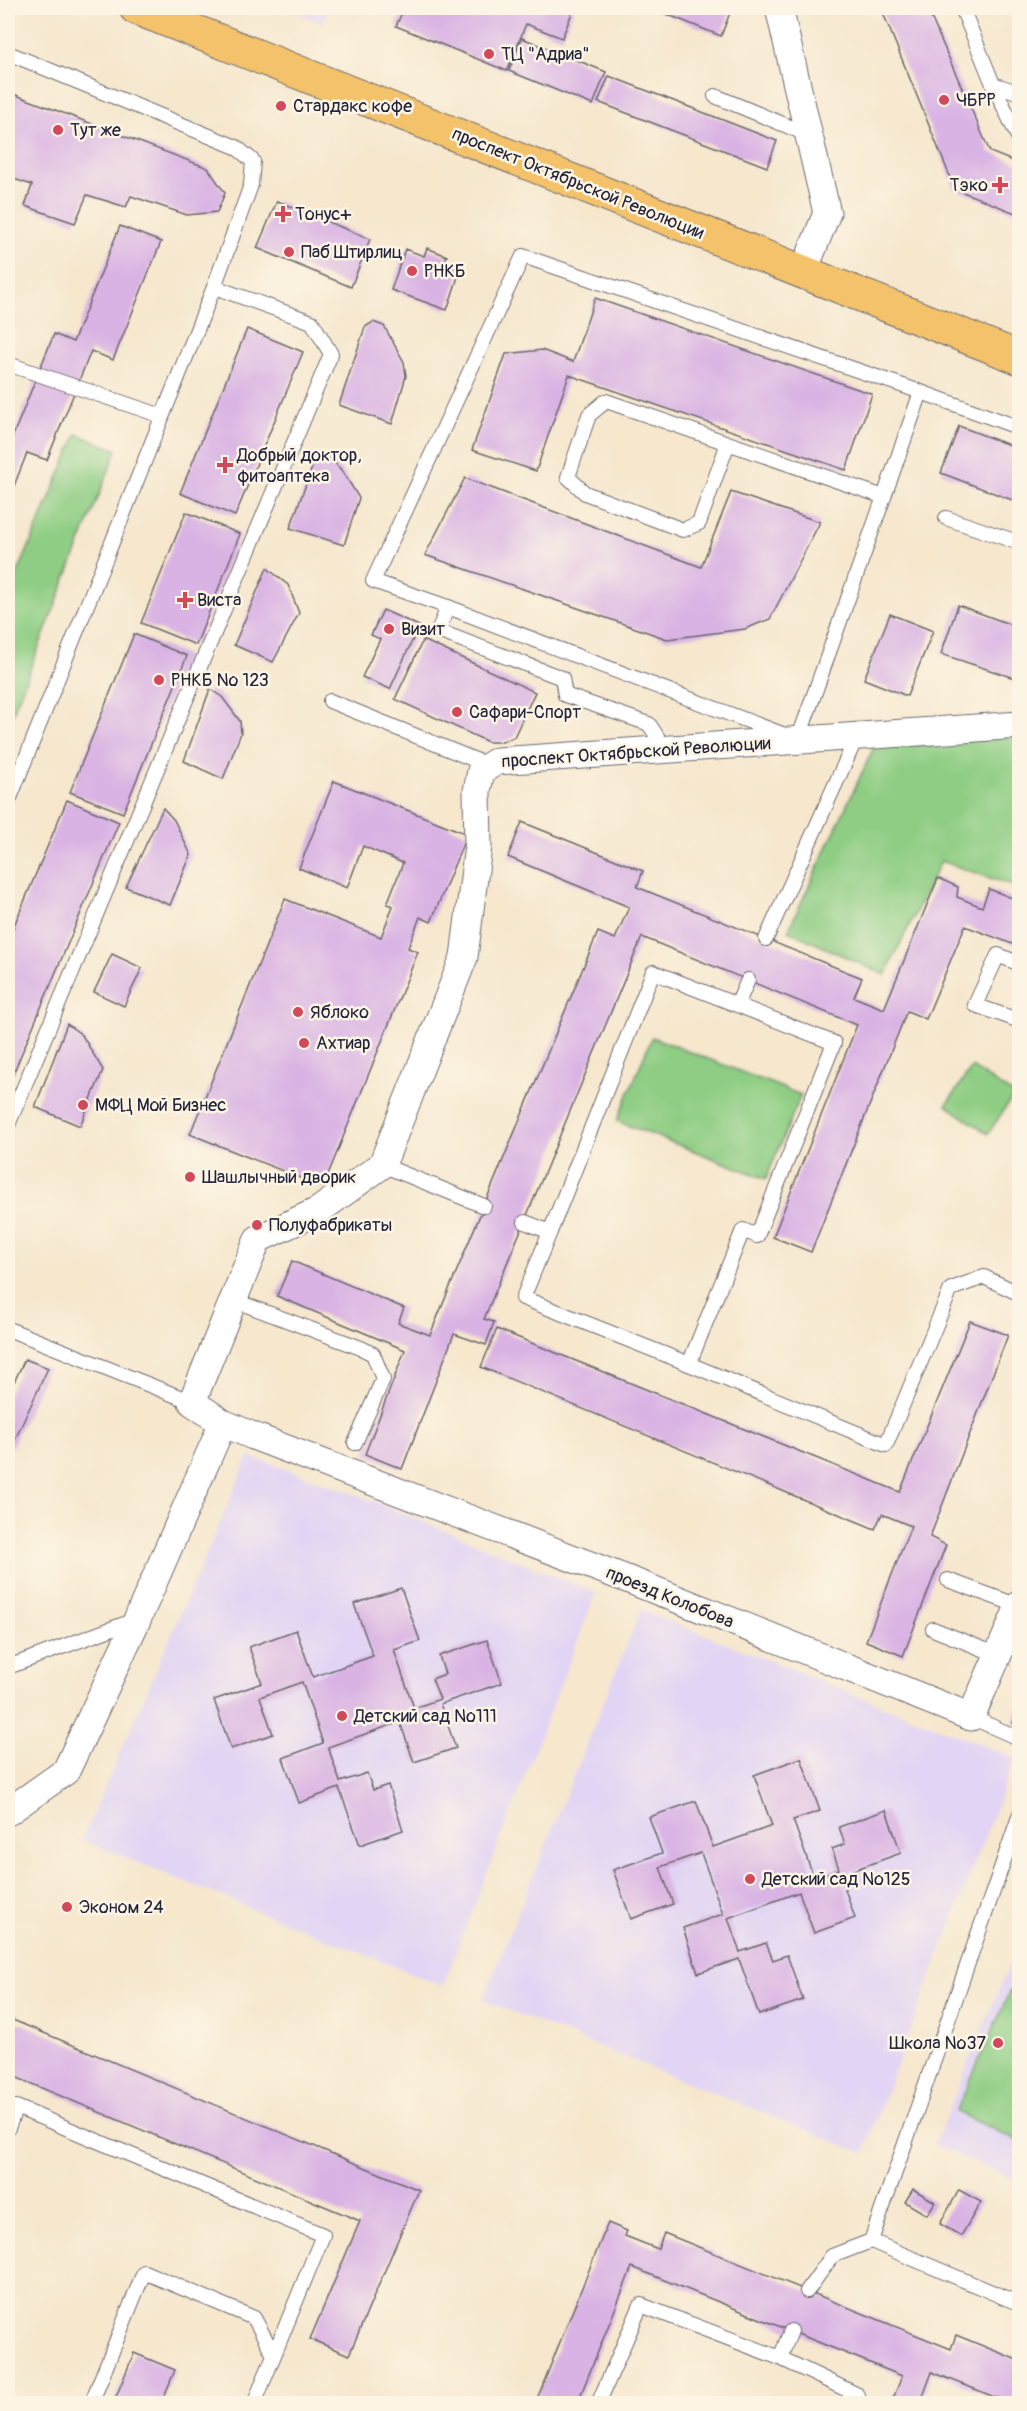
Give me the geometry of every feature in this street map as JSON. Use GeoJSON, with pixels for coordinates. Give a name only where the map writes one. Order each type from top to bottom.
{"type":"FeatureCollection","features":[{"type":"Feature","properties":{"kind":"main road","name":"проспект Октябрьской Революции"},"geometry":{"type":"LineString","coordinates":[[136,8],[1020,358]]}},
{"type":"Feature","properties":{"kind":"street"},"geometry":{"type":"LineString","coordinates":[[779,8],[826,213],[803,273]]}},
{"type":"Feature","properties":{"kind":"street","name":"проспект Октябрьской Революции"},"geometry":{"type":"LineString","coordinates":[[382,1165],[464,957],[478,846],[477,791],[481,771],[497,760],[1020,725]]}},
{"type":"Feature","properties":{"kind":"street"},"geometry":{"type":"LineString","coordinates":[[192,1402],[258,1239],[318,1211],[382,1165]]}},
{"type":"Feature","properties":{"kind":"street","name":"проезд Колобова"},"geometry":{"type":"LineString","coordinates":[[192,1402],[223,1422],[253,1436],[632,1581],[971,1718]]}},
{"type":"Feature","properties":{"kind":"street"},"geometry":{"type":"LineString","coordinates":[[8,1812],[66,1771],[137,1620],[223,1422]]}},
{"type":"Feature","properties":{"kind":"street"},"geometry":{"type":"LineString","coordinates":[[971,1718],[1019,1605]]}},
{"type":"Feature","properties":{"kind":"lane"},"geometry":{"type":"LineString","coordinates":[[962,8],[993,84],[1020,141]]}},
{"type":"Feature","properties":{"kind":"lane"},"geometry":{"type":"LineString","coordinates":[[8,53],[236,147],[253,161],[251,185],[214,286],[13,773],[8,802]]}},
{"type":"Feature","properties":{"kind":"lane"},"geometry":{"type":"LineString","coordinates":[[993,84],[1020,93]]}},
{"type":"Feature","properties":{"kind":"lane"},"geometry":{"type":"LineString","coordinates":[[715,96],[808,135]]}},
{"type":"Feature","properties":{"kind":"lane"},"geometry":{"type":"LineString","coordinates":[[921,392],[798,740],[373,581],[523,256],[921,392],[1020,428]]}},
{"type":"Feature","properties":{"kind":"lane"},"geometry":{"type":"LineString","coordinates":[[8,1125],[331,354],[312,322],[214,286]]}},
{"type":"Feature","properties":{"kind":"lane"},"geometry":{"type":"LineString","coordinates":[[8,364],[162,416]]}},
{"type":"Feature","properties":{"kind":"lane"},"geometry":{"type":"LineString","coordinates":[[728,443],[699,523],[683,530],[585,493],[568,477],[589,415],[606,401],[728,443],[884,497]]}},
{"type":"Feature","properties":{"kind":"lane"},"geometry":{"type":"LineString","coordinates":[[946,518],[1020,543]]}},
{"type":"Feature","properties":{"kind":"lane"},"geometry":{"type":"LineString","coordinates":[[447,607],[438,631],[561,678],[565,695],[649,724],[664,749]]}},
{"type":"Feature","properties":{"kind":"lane"},"geometry":{"type":"LineString","coordinates":[[330,701],[490,765]]}},
{"type":"Feature","properties":{"kind":"lane"},"geometry":{"type":"LineString","coordinates":[[766,939],[857,736]]}},
{"type":"Feature","properties":{"kind":"lane"},"geometry":{"type":"LineString","coordinates":[[1020,964],[998,956],[975,1005],[1020,1021]]}},
{"type":"Feature","properties":{"kind":"lane"},"geometry":{"type":"LineString","coordinates":[[689,1364],[742,1230],[757,1236],[834,1043],[653,972],[523,1298],[886,1445],[951,1289],[984,1277],[1020,1294]]}},
{"type":"Feature","properties":{"kind":"lane"},"geometry":{"type":"LineString","coordinates":[[737,1005],[748,980]]}},
{"type":"Feature","properties":{"kind":"lane"},"geometry":{"type":"LineString","coordinates":[[382,1165],[484,1206]]}},
{"type":"Feature","properties":{"kind":"lane"},"geometry":{"type":"LineString","coordinates":[[525,1222],[550,1232]]}},
{"type":"Feature","properties":{"kind":"lane"},"geometry":{"type":"LineString","coordinates":[[233,1300],[361,1347],[373,1354],[382,1379],[355,1443]]}},
{"type":"Feature","properties":{"kind":"lane"},"geometry":{"type":"LineString","coordinates":[[8,1329],[192,1402]]}},
{"type":"Feature","properties":{"kind":"lane"},"geometry":{"type":"LineString","coordinates":[[948,1580],[1019,1605]]}},
{"type":"Feature","properties":{"kind":"lane"},"geometry":{"type":"LineString","coordinates":[[8,1667],[137,1620]]}},
{"type":"Feature","properties":{"kind":"lane"},"geometry":{"type":"LineString","coordinates":[[933,1629],[998,1655]]}},
{"type":"Feature","properties":{"kind":"lane"},"geometry":{"type":"LineString","coordinates":[[971,1718],[1020,1739]]}},
{"type":"Feature","properties":{"kind":"lane"},"geometry":{"type":"LineString","coordinates":[[871,2241],[1020,1814]]}},
{"type":"Feature","properties":{"kind":"lane"},"geometry":{"type":"LineString","coordinates":[[8,2128],[16,2107],[323,2235],[254,2403]]}},
{"type":"Feature","properties":{"kind":"lane"},"geometry":{"type":"LineString","coordinates":[[807,2291],[832,2256],[871,2241],[1020,2304]]}},
{"type":"Feature","properties":{"kind":"lane"},"geometry":{"type":"LineString","coordinates":[[91,2403],[144,2272],[254,2318],[274,2355]]}},
{"type":"Feature","properties":{"kind":"lane"},"geometry":{"type":"LineString","coordinates":[[598,2403],[641,2305],[780,2358],[858,2395],[855,2403]]}},
{"type":"Feature","properties":{"kind":"lane"},"geometry":{"type":"LineString","coordinates":[[780,2358],[791,2331]]}},
{"type":"Feature","properties":{"kind":"shaded area"},"geometry":{"type":"Polygon","coordinates":[[[284,8],[329,8],[323,23],[284,8]]]}},
{"type":"Feature","properties":{"kind":"shaded area","name":"Детский сад №111"},"geometry":{"type":"Polygon","coordinates":[[[249,1456],[363,1497],[596,1593],[443,1986],[82,1840],[249,1456]]]}},
{"type":"Feature","properties":{"kind":"shaded area","name":"Детский сад №125"},"geometry":{"type":"Polygon","coordinates":[[[641,1610],[1015,1758],[863,2153],[483,2000],[641,1610]]]}},
{"type":"Feature","properties":{"kind":"shaded area","name":"Школа №37"},"geometry":{"type":"Polygon","coordinates":[[[1019,1941],[1019,2181],[934,2145],[1019,1941]]]}},
{"type":"Feature","properties":{"kind":"green space"},"geometry":{"type":"Polygon","coordinates":[[[77,434],[117,450],[8,725],[8,596],[77,434]]]}},
{"type":"Feature","properties":{"kind":"green space"},"geometry":{"type":"Polygon","coordinates":[[[1019,736],[1019,888],[941,861],[885,975],[788,931],[874,747],[1019,736]]]}},
{"type":"Feature","properties":{"kind":"green space"},"geometry":{"type":"Polygon","coordinates":[[[652,1037],[801,1095],[766,1179],[617,1121],[652,1037]]]}},
{"type":"Feature","properties":{"kind":"green space"},"geometry":{"type":"Polygon","coordinates":[[[972,1067],[1014,1095],[988,1134],[946,1105],[972,1067]]]}},
{"type":"Feature","properties":{"kind":"green space"},"geometry":{"type":"Polygon","coordinates":[[[1010,1991],[1019,1995],[1019,2141],[956,2112],[1010,1991]]]}},
{"type":"Feature","properties":{"kind":"building","name":"ТЦ \"Адриа\""},"geometry":{"type":"Polygon","coordinates":[[[404,8],[574,8],[562,38],[526,24],[507,71],[396,26],[404,8]]]}},
{"type":"Feature","properties":{"kind":"building"},"geometry":{"type":"Polygon","coordinates":[[[651,8],[726,8],[731,10],[721,36],[651,8]]]}},
{"type":"Feature","properties":{"kind":"building"},"geometry":{"type":"Polygon","coordinates":[[[881,8],[927,8],[990,152],[1020,164],[1020,215],[955,189],[881,8]]]}},
{"type":"Feature","properties":{"kind":"building"},"geometry":{"type":"Polygon","coordinates":[[[522,38],[606,72],[593,105],[509,71],[522,38]]]}},
{"type":"Feature","properties":{"kind":"building"},"geometry":{"type":"Polygon","coordinates":[[[609,76],[777,141],[767,167],[598,102],[609,76]]]}},
{"type":"Feature","properties":{"kind":"building","name":"Тут же"},"geometry":{"type":"Polygon","coordinates":[[[8,92],[208,168],[225,193],[217,212],[187,215],[131,196],[126,207],[87,195],[75,223],[25,206],[32,185],[8,177],[8,92]]]}},
{"type":"Feature","properties":{"kind":"building"},"geometry":{"type":"Polygon","coordinates":[[[277,201],[370,239],[351,287],[257,248],[277,201]]]}},
{"type":"Feature","properties":{"kind":"building"},"geometry":{"type":"Polygon","coordinates":[[[120,226],[161,242],[113,360],[91,351],[47,460],[27,453],[8,501],[8,442],[10,443],[54,334],[73,342],[120,226]]]}},
{"type":"Feature","properties":{"kind":"building"},"geometry":{"type":"Polygon","coordinates":[[[427,248],[447,256],[443,264],[460,271],[447,310],[391,290],[405,249],[424,256],[427,248]]]}},
{"type":"Feature","properties":{"kind":"building"},"geometry":{"type":"Polygon","coordinates":[[[595,298],[872,394],[846,470],[569,375],[536,471],[472,450],[506,354],[542,350],[573,362],[595,298]]]}},
{"type":"Feature","properties":{"kind":"building"},"geometry":{"type":"Polygon","coordinates":[[[373,322],[384,326],[404,362],[406,376],[392,424],[339,405],[365,327],[373,322]]]}},
{"type":"Feature","properties":{"kind":"building"},"geometry":{"type":"Polygon","coordinates":[[[247,329],[303,352],[235,516],[180,493],[247,329]]]}},
{"type":"Feature","properties":{"kind":"building"},"geometry":{"type":"Polygon","coordinates":[[[959,426],[1020,449],[1020,503],[941,473],[959,426]]]}},
{"type":"Feature","properties":{"kind":"building"},"geometry":{"type":"Polygon","coordinates":[[[317,454],[333,461],[343,472],[359,498],[344,545],[290,528],[317,454]]]}},
{"type":"Feature","properties":{"kind":"building"},"geometry":{"type":"Polygon","coordinates":[[[465,478],[701,567],[731,492],[820,522],[770,619],[745,629],[667,639],[425,555],[465,478]]]}},
{"type":"Feature","properties":{"kind":"building"},"geometry":{"type":"Polygon","coordinates":[[[186,512],[240,534],[196,645],[141,623],[186,512]]]}},
{"type":"Feature","properties":{"kind":"building"},"geometry":{"type":"Polygon","coordinates":[[[267,568],[288,585],[299,613],[273,662],[234,645],[267,568]]]}},
{"type":"Feature","properties":{"kind":"building"},"geometry":{"type":"Polygon","coordinates":[[[958,605],[1020,628],[1020,680],[941,654],[958,605]]]}},
{"type":"Feature","properties":{"kind":"building"},"geometry":{"type":"Polygon","coordinates":[[[383,610],[419,626],[390,689],[362,677],[380,639],[371,635],[383,610]]]}},
{"type":"Feature","properties":{"kind":"building"},"geometry":{"type":"Polygon","coordinates":[[[890,614],[933,631],[907,696],[864,679],[890,614]]]}},
{"type":"Feature","properties":{"kind":"building"},"geometry":{"type":"Polygon","coordinates":[[[134,634],[187,656],[123,813],[70,792],[134,634]]]}},
{"type":"Feature","properties":{"kind":"building"},"geometry":{"type":"Polygon","coordinates":[[[423,640],[535,692],[514,737],[502,742],[488,742],[395,699],[423,640]]]}},
{"type":"Feature","properties":{"kind":"building"},"geometry":{"type":"Polygon","coordinates":[[[210,689],[222,697],[240,721],[241,733],[223,779],[184,761],[210,689]]]}},
{"type":"Feature","properties":{"kind":"building","name":"Ахтиар"},"geometry":{"type":"Polygon","coordinates":[[[334,781],[467,834],[431,922],[420,917],[408,948],[418,952],[323,1187],[190,1134],[285,899],[381,937],[393,906],[387,904],[403,863],[363,846],[347,888],[299,868],[334,781]]]}},
{"type":"Feature","properties":{"kind":"building"},"geometry":{"type":"Polygon","coordinates":[[[67,800],[119,822],[8,1086],[8,940],[67,800]]]}},
{"type":"Feature","properties":{"kind":"building"},"geometry":{"type":"Polygon","coordinates":[[[163,808],[174,820],[191,855],[170,905],[126,887],[163,808]]]}},
{"type":"Feature","properties":{"kind":"building"},"geometry":{"type":"Polygon","coordinates":[[[522,822],[643,871],[637,887],[862,978],[854,997],[884,1009],[938,878],[958,887],[957,897],[982,907],[989,889],[1020,901],[1020,947],[965,926],[926,1019],[907,1011],[811,1252],[773,1237],[857,1025],[642,937],[484,1319],[494,1322],[486,1345],[454,1334],[402,1469],[365,1454],[405,1350],[277,1296],[292,1261],[404,1308],[398,1323],[430,1335],[598,932],[615,939],[629,907],[508,857],[522,822]]]}},
{"type":"Feature","properties":{"kind":"building"},"geometry":{"type":"Polygon","coordinates":[[[112,954],[142,968],[124,1006],[94,992],[112,954]]]}},
{"type":"Feature","properties":{"kind":"building"},"geometry":{"type":"Polygon","coordinates":[[[67,1024],[82,1035],[103,1070],[80,1126],[35,1107],[67,1024]]]}},
{"type":"Feature","properties":{"kind":"building"},"geometry":{"type":"Polygon","coordinates":[[[970,1321],[1008,1335],[930,1537],[946,1545],[903,1656],[866,1641],[911,1526],[882,1514],[875,1529],[481,1367],[497,1329],[900,1492],[970,1321]]]}},
{"type":"Feature","properties":{"kind":"building"},"geometry":{"type":"Polygon","coordinates":[[[25,1359],[48,1368],[8,1455],[8,1395],[25,1359]]]}},
{"type":"Feature","properties":{"kind":"building"},"geometry":{"type":"Polygon","coordinates":[[[401,1588],[420,1641],[394,1650],[414,1708],[440,1699],[432,1679],[445,1674],[439,1656],[487,1640],[502,1683],[440,1704],[456,1748],[414,1762],[400,1722],[328,1747],[340,1782],[367,1773],[373,1790],[388,1785],[403,1830],[360,1845],[339,1788],[299,1803],[283,1758],[323,1743],[302,1682],[260,1697],[273,1734],[231,1749],[214,1700],[262,1683],[249,1647],[296,1630],[313,1677],[373,1656],[354,1604],[401,1588]]]}},
{"type":"Feature","properties":{"kind":"building"},"geometry":{"type":"Polygon","coordinates":[[[1020,1705],[1020,1725],[1013,1723],[1020,1705]]]}},
{"type":"Feature","properties":{"kind":"building"},"geometry":{"type":"Polygon","coordinates":[[[801,1758],[820,1811],[793,1820],[814,1878],[839,1869],[832,1849],[845,1844],[839,1827],[886,1810],[901,1853],[840,1875],[855,1918],[814,1933],[799,1892],[728,1918],[740,1952],[766,1943],[773,1960],[787,1955],[803,2000],[759,2015],[739,1959],[698,1973],[683,1928],[723,1914],[701,1853],[660,1867],[673,1904],[631,1919],[613,1870],[662,1853],[649,1817],[696,1801],[713,1847],[772,1826],[754,1775],[801,1758]]]}},
{"type":"Feature","properties":{"kind":"building"},"geometry":{"type":"Polygon","coordinates":[[[8,2018],[419,2190],[349,2355],[310,2339],[360,2221],[8,2074],[8,2018]]]}},
{"type":"Feature","properties":{"kind":"building"},"geometry":{"type":"Polygon","coordinates":[[[913,2189],[935,2202],[927,2215],[905,2202],[913,2189]]]}},
{"type":"Feature","properties":{"kind":"building"},"geometry":{"type":"Polygon","coordinates":[[[959,2190],[981,2202],[961,2236],[940,2224],[959,2190]]]}},
{"type":"Feature","properties":{"kind":"building"},"geometry":{"type":"Polygon","coordinates":[[[608,2223],[627,2231],[625,2236],[658,2249],[664,2233],[951,2349],[956,2335],[1020,2361],[1020,2404],[1012,2404],[932,2372],[922,2399],[933,2404],[891,2404],[902,2376],[632,2267],[577,2404],[535,2404],[608,2223]]]}},
{"type":"Feature","properties":{"kind":"building"},"geometry":{"type":"Polygon","coordinates":[[[134,2353],[175,2370],[161,2404],[113,2404],[134,2353]]]}},
{"type":"Feature","properties":{"kind":"place","name":"ТЦ \"Адриа\""},"geometry":{"type":"Point","coordinates":[489,54]}},
{"type":"Feature","properties":{"kind":"place","name":"ЧБРР"},"geometry":{"type":"Point","coordinates":[944,100]}},
{"type":"Feature","properties":{"kind":"place","name":"Стардакс кофе"},"geometry":{"type":"Point","coordinates":[281,106]}},
{"type":"Feature","properties":{"kind":"place","name":"Тут же"},"geometry":{"type":"Point","coordinates":[58,130]}},
{"type":"Feature","properties":{"kind":"place","name":"Тэко"},"geometry":{"type":"Point","coordinates":[1000,185]}},
{"type":"Feature","properties":{"kind":"place","name":"Тонус+"},"geometry":{"type":"Point","coordinates":[283,214]}},
{"type":"Feature","properties":{"kind":"place","name":"Паб Штирлиц"},"geometry":{"type":"Point","coordinates":[289,252]}},
{"type":"Feature","properties":{"kind":"place","name":"РНКБ"},"geometry":{"type":"Point","coordinates":[412,271]}},
{"type":"Feature","properties":{"kind":"place","name":"Добрый доктор, фитоаптека"},"geometry":{"type":"Point","coordinates":[225,465]}},
{"type":"Feature","properties":{"kind":"place","name":"Виста"},"geometry":{"type":"Point","coordinates":[185,600]}},
{"type":"Feature","properties":{"kind":"place","name":"Визит"},"geometry":{"type":"Point","coordinates":[389,629]}},
{"type":"Feature","properties":{"kind":"place","name":"РНКБ № 123"},"geometry":{"type":"Point","coordinates":[159,680]}},
{"type":"Feature","properties":{"kind":"place","name":"Сафари-Спорт"},"geometry":{"type":"Point","coordinates":[457,712]}},
{"type":"Feature","properties":{"kind":"place","name":"Яблоко"},"geometry":{"type":"Point","coordinates":[298,1012]}},
{"type":"Feature","properties":{"kind":"place","name":"Ахтиар"},"geometry":{"type":"Point","coordinates":[304,1043]}},
{"type":"Feature","properties":{"kind":"place","name":"МФЦ Мой Бизнес"},"geometry":{"type":"Point","coordinates":[83,1105]}},
{"type":"Feature","properties":{"kind":"place","name":"Шашлычный дворик"},"geometry":{"type":"Point","coordinates":[190,1177]}},
{"type":"Feature","properties":{"kind":"place","name":"Полуфабрикаты"},"geometry":{"type":"Point","coordinates":[257,1225]}},
{"type":"Feature","properties":{"kind":"place","name":"Детский сад №111"},"geometry":{"type":"Point","coordinates":[342,1716]}},
{"type":"Feature","properties":{"kind":"place","name":"Детский сад №125"},"geometry":{"type":"Point","coordinates":[750,1879]}},
{"type":"Feature","properties":{"kind":"place","name":"Эконом 24"},"geometry":{"type":"Point","coordinates":[67,1907]}},
{"type":"Feature","properties":{"kind":"place","name":"Школа №37"},"geometry":{"type":"Point","coordinates":[998,2043]}}]}
